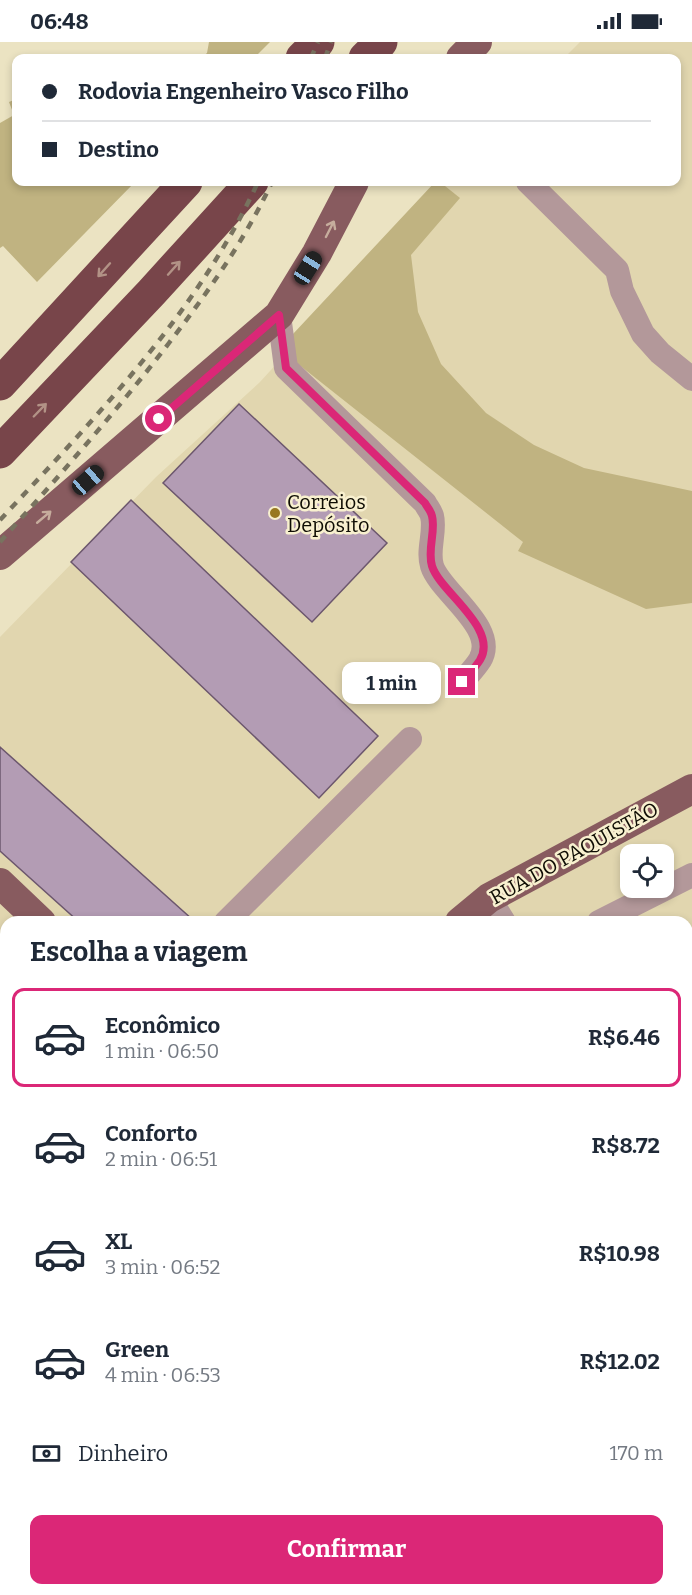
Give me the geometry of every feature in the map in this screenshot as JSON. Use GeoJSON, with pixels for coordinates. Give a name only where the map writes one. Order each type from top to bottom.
{"type":"FeatureCollection","features":[{"type":"Feature","properties":{"kind":"highway"},"geometry":{"type":"LineString","coordinates":[[306,54],[318,42]]}},
{"type":"Feature","properties":{"kind":"highway"},"geometry":{"type":"LineString","coordinates":[[369,54],[381,42]]}},
{"type":"Feature","properties":{"kind":"highway"},"geometry":{"type":"LineString","coordinates":[[0,384],[182,186]]}},
{"type":"Feature","properties":{"kind":"highway"},"geometry":{"type":"LineString","coordinates":[[0,452],[151,293],[248,186]]}},
{"type":"Feature","properties":{"kind":"main road"},"geometry":{"type":"LineString","coordinates":[[465,54],[477,42]]}},
{"type":"Feature","properties":{"kind":"main road"},"geometry":{"type":"LineString","coordinates":[[0,555],[279,315],[317,252],[352,186]]}},
{"type":"Feature","properties":{"kind":"main road","name":"RUA DO PAQUISTÃO"},"geometry":{"type":"LineString","coordinates":[[478,916],[496,910],[692,789]]}},
{"type":"Feature","properties":{"kind":"main road"},"geometry":{"type":"LineString","coordinates":[[0,883],[35,916]]}},
{"type":"Feature","properties":{"kind":"street"},"geometry":{"type":"LineString","coordinates":[[532,186],[617,270],[622,291],[644,334],[660,353],[692,379]]}},
{"type":"Feature","properties":{"kind":"street"},"geometry":{"type":"LineString","coordinates":[[279,315],[286,368],[425,503],[432,516],[431,563],[436,576],[464,606],[483,644],[481,658],[462,682]]}},
{"type":"Feature","properties":{"kind":"street"},"geometry":{"type":"LineString","coordinates":[[232,916],[410,739]]}},
{"type":"Feature","properties":{"kind":"street"},"geometry":{"type":"LineString","coordinates":[[611,916],[692,875]]}},
{"type":"Feature","properties":{"kind":"shaded area"},"geometry":{"type":"Polygon","coordinates":[[[209,42],[270,42],[258,54],[207,53],[209,42]]]}},
{"type":"Feature","properties":{"kind":"shaded area"},"geometry":{"type":"Polygon","coordinates":[[[580,42],[692,42],[692,916],[0,916],[0,637],[156,477],[260,382],[438,186],[681,186],[681,54],[568,54],[580,42]]]}},
{"type":"Feature","properties":{"kind":"shaded area"},"geometry":{"type":"Polygon","coordinates":[[[12,116],[12,186],[131,186],[37,282],[3,246],[0,248],[0,123],[12,116]]]}},
{"type":"Feature","properties":{"kind":"shaded area"},"geometry":{"type":"Polygon","coordinates":[[[431,186],[445,186],[460,198],[411,255],[418,312],[441,364],[486,413],[534,445],[584,468],[692,491],[692,603],[646,609],[518,551],[523,542],[279,349],[431,186]]]}},
{"type":"Feature","properties":{"kind":"building","name":"Correios Depósito"},"geometry":{"type":"Polygon","coordinates":[[[239,404],[387,543],[312,622],[163,483],[239,404]]]}},
{"type":"Feature","properties":{"kind":"building"},"geometry":{"type":"Polygon","coordinates":[[[131,500],[378,736],[319,798],[71,562],[131,500]]]}},
{"type":"Feature","properties":{"kind":"building"},"geometry":{"type":"Polygon","coordinates":[[[0,747],[189,916],[72,916],[0,851],[0,747]]]}},
{"type":"Feature","properties":{"kind":"railway"},"geometry":{"type":"LineString","coordinates":[[313,54],[318,42]]}},
{"type":"Feature","properties":{"kind":"railway"},"geometry":{"type":"LineString","coordinates":[[326,54],[331,42]]}},
{"type":"Feature","properties":{"kind":"railway"},"geometry":{"type":"LineString","coordinates":[[0,520],[73,442],[176,319],[234,230],[256,186]]}},
{"type":"Feature","properties":{"kind":"railway"},"geometry":{"type":"LineString","coordinates":[[0,542],[108,419],[184,324],[238,245],[270,186]]}},
{"type":"Feature","properties":{"kind":"place","name":"Correios Depósito"},"geometry":{"type":"Point","coordinates":[275,513]}},
{"type":"Feature","properties":{"kind":"route"},"geometry":{"type":"LineString","coordinates":[[159,419],[279,315],[286,368],[425,503],[432,516],[431,563],[436,576],[464,606],[483,644],[481,658],[462,682]]}}]}
